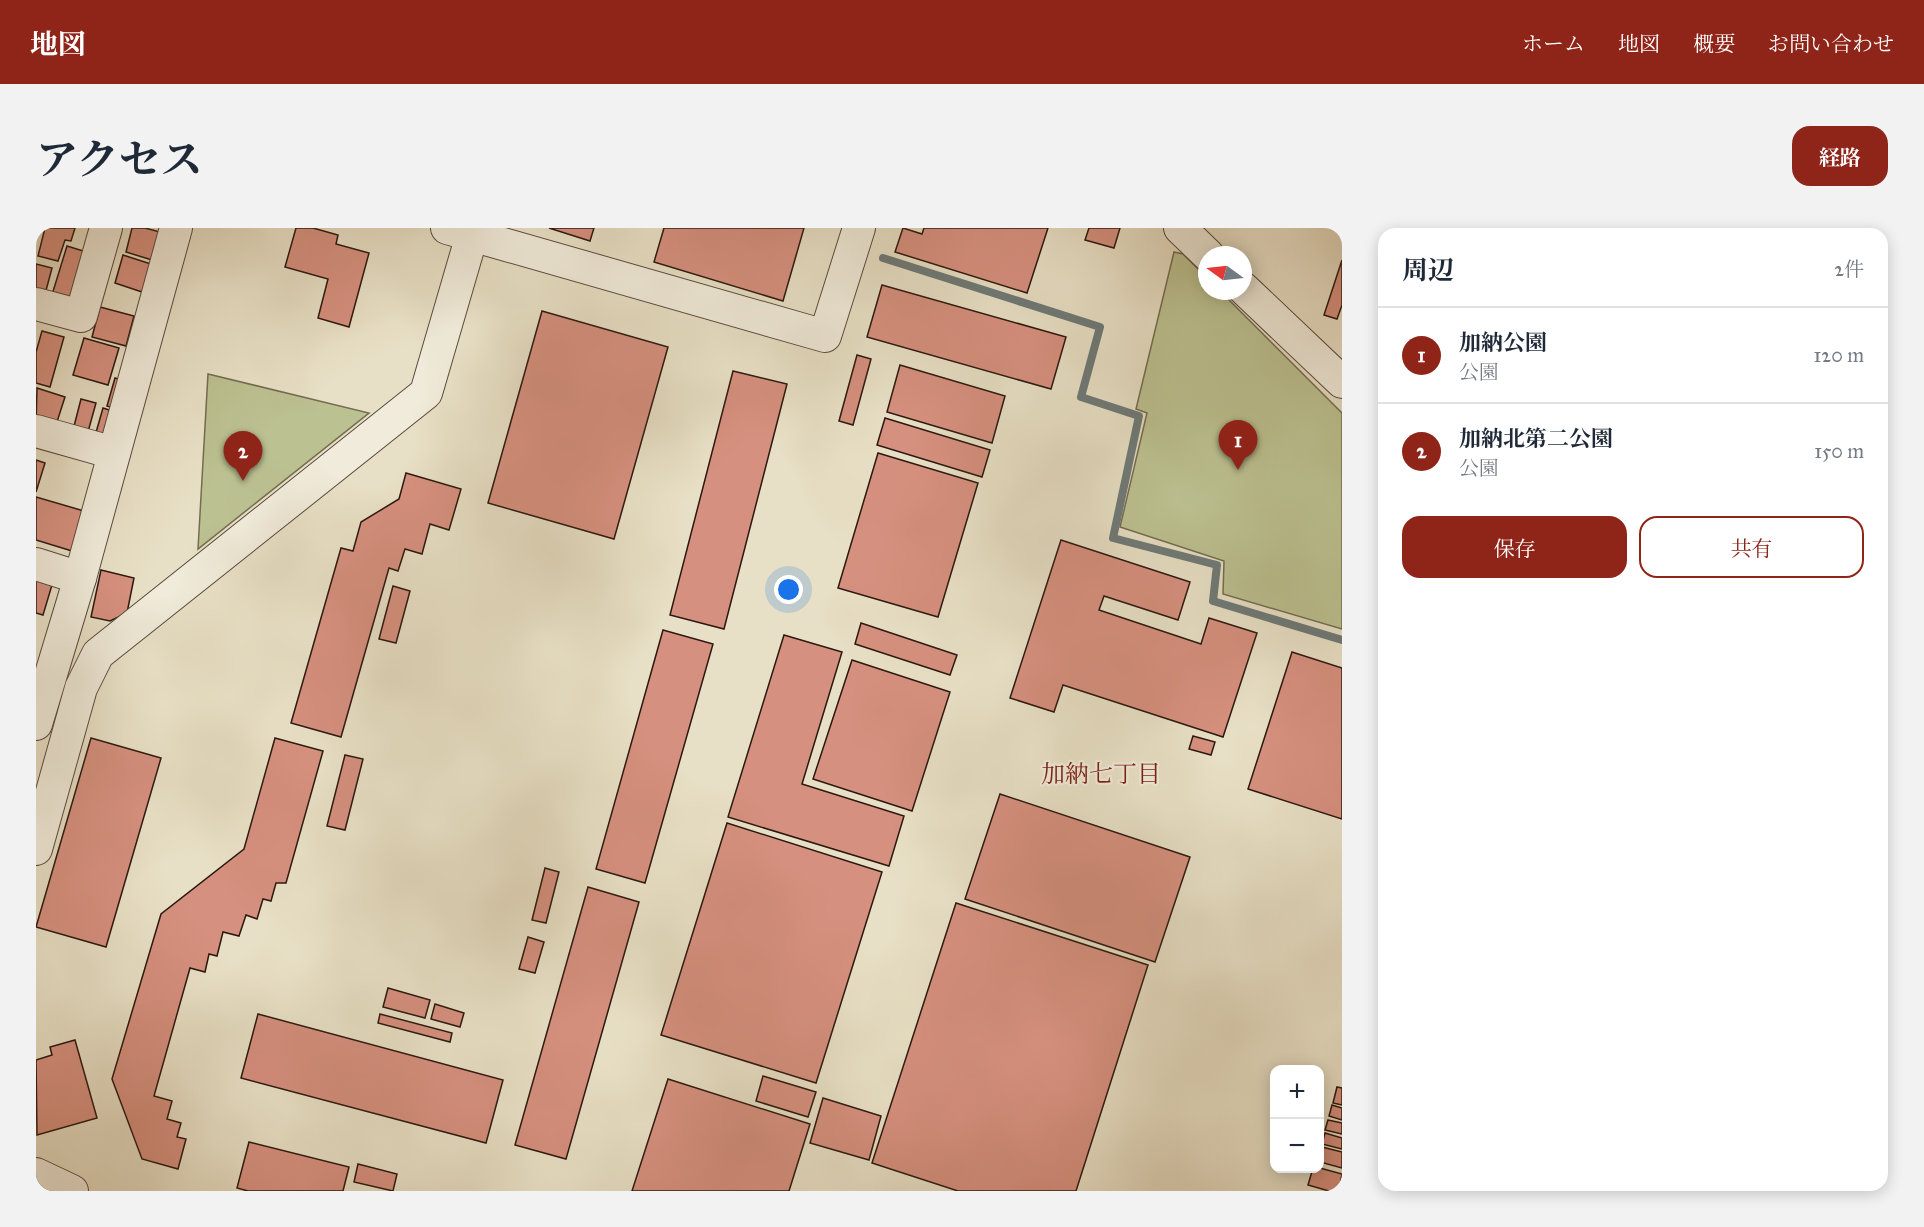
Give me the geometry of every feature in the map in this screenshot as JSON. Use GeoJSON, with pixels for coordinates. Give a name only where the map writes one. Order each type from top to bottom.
{"type":"FeatureCollection","features":[{"type":"Feature","properties":{"kind":"street"},"geometry":{"type":"LineString","coordinates":[[36,304],[81,316],[106,228]]}},
{"type":"Feature","properties":{"kind":"street"},"geometry":{"type":"LineString","coordinates":[[36,724],[80,578],[176,228]]}},
{"type":"Feature","properties":{"kind":"street"},"geometry":{"type":"LineString","coordinates":[[36,849],[81,688],[98,654],[426,393],[459,231],[825,336],[860,228]]}},
{"type":"Feature","properties":{"kind":"street"},"geometry":{"type":"LineString","coordinates":[[1180,228],[1199,246]]}},
{"type":"Feature","properties":{"kind":"street"},"geometry":{"type":"LineString","coordinates":[[1252,297],[1342,382]]}},
{"type":"Feature","properties":{"kind":"street"},"geometry":{"type":"LineString","coordinates":[[36,431],[114,453]]}},
{"type":"Feature","properties":{"kind":"street"},"geometry":{"type":"LineString","coordinates":[[36,564],[80,578]]}},
{"type":"Feature","properties":{"kind":"street"},"geometry":{"type":"LineString","coordinates":[[36,1174],[72,1191]]}},
{"type":"Feature","properties":{"kind":"green space"},"geometry":{"type":"Polygon","coordinates":[[[1174,252],[1183,254],[1198,269],[1198,300],[1229,300],[1342,413],[1342,629],[1223,594],[1224,561],[1120,527],[1147,413],[1136,409],[1174,252]]]}},
{"type":"Feature","properties":{"kind":"green space"},"geometry":{"type":"Polygon","coordinates":[[[208,374],[369,413],[198,549],[208,374]]]}},
{"type":"Feature","properties":{"kind":"building"},"geometry":{"type":"Polygon","coordinates":[[[45,228],[75,228],[71,241],[65,240],[58,261],[38,256],[45,228]]]}},
{"type":"Feature","properties":{"kind":"building"},"geometry":{"type":"Polygon","coordinates":[[[132,228],[145,228],[160,232],[152,260],[126,252],[132,228]]]}},
{"type":"Feature","properties":{"kind":"building"},"geometry":{"type":"Polygon","coordinates":[[[296,228],[313,228],[338,235],[336,244],[369,253],[349,327],[318,318],[328,279],[285,267],[296,228]]]}},
{"type":"Feature","properties":{"kind":"building"},"geometry":{"type":"Polygon","coordinates":[[[549,228],[594,228],[590,241],[549,228]]]}},
{"type":"Feature","properties":{"kind":"building"},"geometry":{"type":"Polygon","coordinates":[[[664,228],[804,228],[783,301],[654,262],[664,228]]]}},
{"type":"Feature","properties":{"kind":"building"},"geometry":{"type":"Polygon","coordinates":[[[903,228],[922,234],[924,228],[1048,228],[1027,293],[895,252],[903,228]]]}},
{"type":"Feature","properties":{"kind":"building"},"geometry":{"type":"Polygon","coordinates":[[[1089,228],[1120,228],[1114,248],[1085,240],[1089,228]]]}},
{"type":"Feature","properties":{"kind":"building"},"geometry":{"type":"Polygon","coordinates":[[[67,246],[93,254],[78,306],[51,298],[67,246]]]}},
{"type":"Feature","properties":{"kind":"building"},"geometry":{"type":"Polygon","coordinates":[[[123,255],[151,264],[142,292],[115,283],[123,255]]]}},
{"type":"Feature","properties":{"kind":"building"},"geometry":{"type":"Polygon","coordinates":[[[1342,260],[1342,305],[1337,319],[1324,315],[1342,260]]]}},
{"type":"Feature","properties":{"kind":"building"},"geometry":{"type":"Polygon","coordinates":[[[36,264],[52,268],[44,298],[36,296],[36,264]]]}},
{"type":"Feature","properties":{"kind":"building"},"geometry":{"type":"Polygon","coordinates":[[[882,285],[1066,337],[1051,389],[867,337],[882,285]]]}},
{"type":"Feature","properties":{"kind":"building"},"geometry":{"type":"Polygon","coordinates":[[[100,307],[134,316],[126,346],[92,337],[100,307]]]}},
{"type":"Feature","properties":{"kind":"building"},"geometry":{"type":"Polygon","coordinates":[[[542,311],[668,347],[614,539],[488,503],[542,311]]]}},
{"type":"Feature","properties":{"kind":"building"},"geometry":{"type":"Polygon","coordinates":[[[42,331],[64,337],[50,387],[36,383],[36,352],[42,331]]]}},
{"type":"Feature","properties":{"kind":"building"},"geometry":{"type":"Polygon","coordinates":[[[84,338],[119,348],[108,385],[73,375],[84,338]]]}},
{"type":"Feature","properties":{"kind":"building"},"geometry":{"type":"Polygon","coordinates":[[[857,355],[871,359],[853,425],[839,421],[857,355]]]}},
{"type":"Feature","properties":{"kind":"building"},"geometry":{"type":"Polygon","coordinates":[[[900,365],[1005,396],[992,443],[887,412],[900,365]]]}},
{"type":"Feature","properties":{"kind":"building"},"geometry":{"type":"Polygon","coordinates":[[[733,371],[787,384],[724,629],[670,615],[733,371]]]}},
{"type":"Feature","properties":{"kind":"building"},"geometry":{"type":"Polygon","coordinates":[[[115,378],[129,382],[121,410],[107,406],[115,378]]]}},
{"type":"Feature","properties":{"kind":"building"},"geometry":{"type":"Polygon","coordinates":[[[37,388],[65,397],[54,431],[36,426],[37,388]]]}},
{"type":"Feature","properties":{"kind":"building"},"geometry":{"type":"Polygon","coordinates":[[[81,399],[96,403],[86,439],[72,434],[81,399]]]}},
{"type":"Feature","properties":{"kind":"building"},"geometry":{"type":"Polygon","coordinates":[[[103,408],[119,413],[109,447],[93,443],[103,408]]]}},
{"type":"Feature","properties":{"kind":"building"},"geometry":{"type":"Polygon","coordinates":[[[885,418],[990,450],[982,477],[877,445],[885,418]]]}},
{"type":"Feature","properties":{"kind":"building"},"geometry":{"type":"Polygon","coordinates":[[[878,453],[978,483],[938,617],[838,588],[878,453]]]}},
{"type":"Feature","properties":{"kind":"building"},"geometry":{"type":"Polygon","coordinates":[[[36,460],[45,463],[36,492],[36,460]]]}},
{"type":"Feature","properties":{"kind":"building"},"geometry":{"type":"Polygon","coordinates":[[[406,473],[461,489],[449,530],[430,524],[422,554],[405,549],[398,571],[389,568],[341,737],[291,723],[341,548],[353,551],[361,522],[399,499],[406,473]]]}},
{"type":"Feature","properties":{"kind":"building"},"geometry":{"type":"Polygon","coordinates":[[[36,497],[84,511],[72,551],[36,540],[36,497]]]}},
{"type":"Feature","properties":{"kind":"building"},"geometry":{"type":"Polygon","coordinates":[[[1061,540],[1190,582],[1178,620],[1104,596],[1099,610],[1201,644],[1209,618],[1257,633],[1223,737],[1063,685],[1054,712],[1010,698],[1061,540]]]}},
{"type":"Feature","properties":{"kind":"building"},"geometry":{"type":"Polygon","coordinates":[[[101,570],[134,578],[127,613],[110,621],[91,617],[101,570]]]}},
{"type":"Feature","properties":{"kind":"building"},"geometry":{"type":"Polygon","coordinates":[[[36,580],[52,585],[43,615],[36,613],[36,580]]]}},
{"type":"Feature","properties":{"kind":"building"},"geometry":{"type":"Polygon","coordinates":[[[393,586],[410,591],[396,643],[379,639],[393,586]]]}},
{"type":"Feature","properties":{"kind":"building"},"geometry":{"type":"Polygon","coordinates":[[[861,623],[957,655],[950,675],[855,644],[861,623]]]}},
{"type":"Feature","properties":{"kind":"building"},"geometry":{"type":"Polygon","coordinates":[[[663,630],[713,644],[645,883],[596,869],[663,630]]]}},
{"type":"Feature","properties":{"kind":"building"},"geometry":{"type":"Polygon","coordinates":[[[784,635],[842,652],[802,784],[904,816],[889,866],[728,817],[784,635]]]}},
{"type":"Feature","properties":{"kind":"building"},"geometry":{"type":"Polygon","coordinates":[[[1292,652],[1342,668],[1342,819],[1248,789],[1292,652]]]}},
{"type":"Feature","properties":{"kind":"building"},"geometry":{"type":"Polygon","coordinates":[[[852,660],[950,692],[912,811],[813,779],[852,660]]]}},
{"type":"Feature","properties":{"kind":"building"},"geometry":{"type":"Polygon","coordinates":[[[1193,736],[1215,742],[1211,755],[1189,749],[1193,736]]]}},
{"type":"Feature","properties":{"kind":"building"},"geometry":{"type":"Polygon","coordinates":[[[91,738],[161,758],[106,947],[36,927],[91,738]]]}},
{"type":"Feature","properties":{"kind":"building"},"geometry":{"type":"Polygon","coordinates":[[[275,738],[323,751],[286,883],[276,883],[271,901],[263,899],[257,919],[246,915],[239,936],[223,932],[217,956],[209,954],[205,972],[190,968],[154,1096],[172,1101],[167,1119],[181,1123],[177,1137],[186,1139],[178,1169],[142,1159],[112,1079],[161,914],[244,849],[275,738]]]}},
{"type":"Feature","properties":{"kind":"building"},"geometry":{"type":"Polygon","coordinates":[[[345,755],[363,759],[345,830],[327,826],[345,755]]]}},
{"type":"Feature","properties":{"kind":"building"},"geometry":{"type":"Polygon","coordinates":[[[1000,794],[1190,857],[1155,962],[965,899],[1000,794]]]}},
{"type":"Feature","properties":{"kind":"building"},"geometry":{"type":"Polygon","coordinates":[[[727,823],[882,872],[816,1083],[661,1035],[727,823]]]}},
{"type":"Feature","properties":{"kind":"building"},"geometry":{"type":"Polygon","coordinates":[[[545,868],[559,872],[546,923],[532,920],[545,868]]]}},
{"type":"Feature","properties":{"kind":"building"},"geometry":{"type":"Polygon","coordinates":[[[588,887],[639,902],[566,1159],[515,1145],[588,887]]]}},
{"type":"Feature","properties":{"kind":"building"},"geometry":{"type":"Polygon","coordinates":[[[956,903],[1148,965],[1076,1191],[958,1191],[872,1163],[956,903]]]}},
{"type":"Feature","properties":{"kind":"building"},"geometry":{"type":"Polygon","coordinates":[[[528,937],[544,942],[535,973],[519,969],[528,937]]]}},
{"type":"Feature","properties":{"kind":"building"},"geometry":{"type":"Polygon","coordinates":[[[388,988],[430,1000],[425,1018],[383,1007],[388,988]]]}},
{"type":"Feature","properties":{"kind":"building"},"geometry":{"type":"Polygon","coordinates":[[[435,1004],[464,1013],[460,1027],[431,1019],[435,1004]]]}},
{"type":"Feature","properties":{"kind":"building"},"geometry":{"type":"Polygon","coordinates":[[[258,1014],[503,1080],[486,1143],[241,1078],[258,1014]]]}},
{"type":"Feature","properties":{"kind":"building"},"geometry":{"type":"Polygon","coordinates":[[[380,1014],[452,1033],[450,1042],[378,1023],[380,1014]]]}},
{"type":"Feature","properties":{"kind":"building"},"geometry":{"type":"Polygon","coordinates":[[[75,1040],[97,1118],[37,1135],[36,1060],[52,1055],[50,1047],[75,1040]]]}},
{"type":"Feature","properties":{"kind":"building"},"geometry":{"type":"Polygon","coordinates":[[[763,1076],[816,1092],[808,1117],[756,1101],[763,1076]]]}},
{"type":"Feature","properties":{"kind":"building"},"geometry":{"type":"Polygon","coordinates":[[[668,1079],[810,1124],[789,1191],[632,1191],[668,1079]]]}},
{"type":"Feature","properties":{"kind":"building"},"geometry":{"type":"Polygon","coordinates":[[[1337,1087],[1342,1088],[1342,1105],[1333,1103],[1337,1087]]]}},
{"type":"Feature","properties":{"kind":"building"},"geometry":{"type":"Polygon","coordinates":[[[823,1098],[881,1116],[869,1160],[810,1143],[823,1098]]]}},
{"type":"Feature","properties":{"kind":"building"},"geometry":{"type":"Polygon","coordinates":[[[1332,1105],[1342,1108],[1342,1120],[1329,1116],[1332,1105]]]}},
{"type":"Feature","properties":{"kind":"building"},"geometry":{"type":"Polygon","coordinates":[[[1328,1120],[1342,1123],[1342,1134],[1325,1130],[1328,1120]]]}},
{"type":"Feature","properties":{"kind":"building"},"geometry":{"type":"Polygon","coordinates":[[[1325,1133],[1342,1138],[1342,1149],[1324,1144],[1325,1133]]]}},
{"type":"Feature","properties":{"kind":"building"},"geometry":{"type":"Polygon","coordinates":[[[249,1142],[349,1167],[343,1191],[248,1191],[237,1188],[249,1142]]]}},
{"type":"Feature","properties":{"kind":"building"},"geometry":{"type":"Polygon","coordinates":[[[1324,1148],[1342,1152],[1342,1168],[1324,1163],[1324,1148]]]}},
{"type":"Feature","properties":{"kind":"building"},"geometry":{"type":"Polygon","coordinates":[[[358,1164],[397,1174],[393,1191],[354,1182],[358,1164]]]}},
{"type":"Feature","properties":{"kind":"building"},"geometry":{"type":"Polygon","coordinates":[[[1324,1169],[1342,1174],[1339,1191],[1329,1191],[1308,1185],[1312,1173],[1324,1173],[1324,1169]]]}},
{"type":"Feature","properties":{"kind":"waterway"},"geometry":{"type":"LineString","coordinates":[[883,258],[1100,327],[1081,397],[1139,416],[1113,538],[1217,565],[1213,601],[1342,640]]}},
{"type":"Feature","properties":{"kind":"place","name":"加納公園"},"geometry":{"type":"Point","coordinates":[1238,470]}},
{"type":"Feature","properties":{"kind":"place","name":"加納北第二公園"},"geometry":{"type":"Point","coordinates":[243,481]}},
{"type":"Feature","properties":{"kind":"district","name":"加納七丁目"},"geometry":{"type":"Point","coordinates":[1101,774]}}]}
